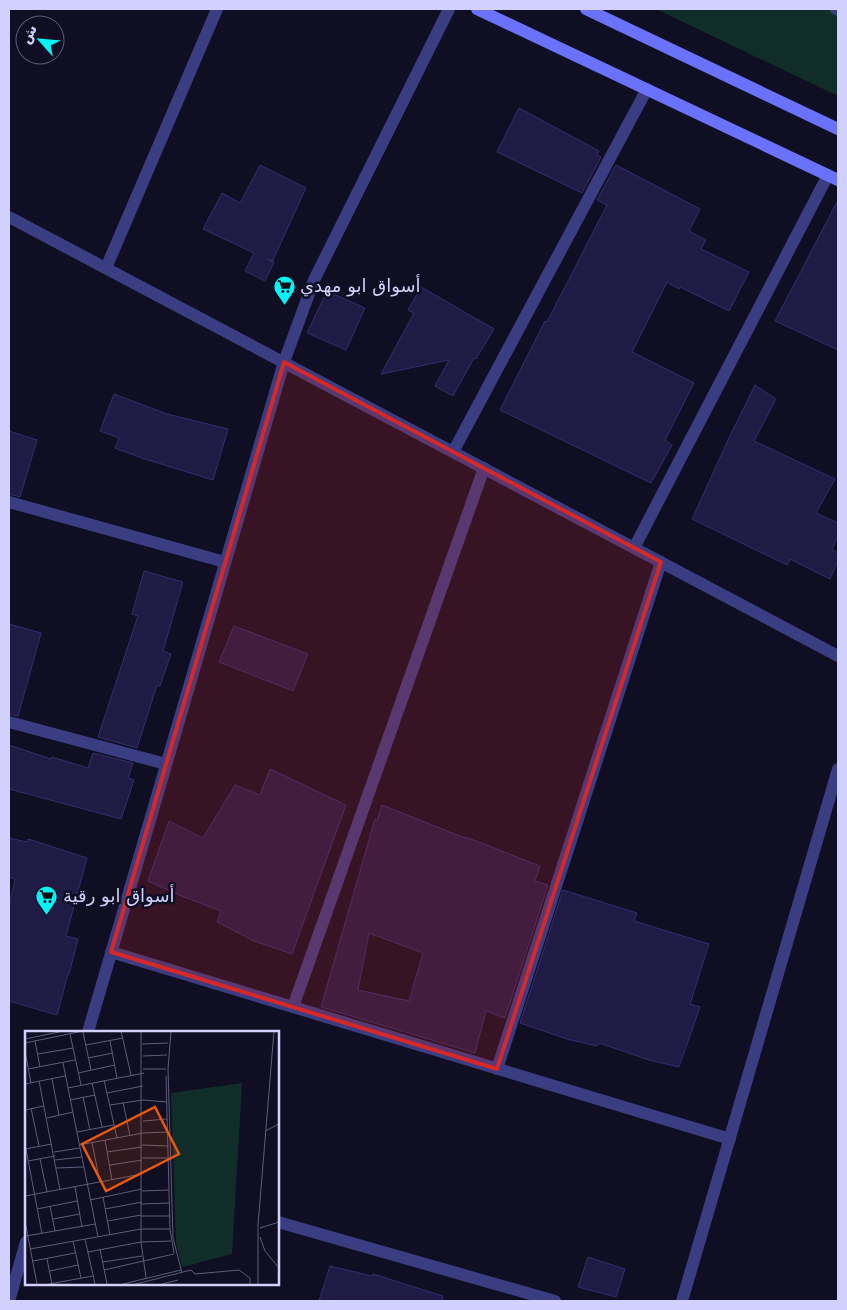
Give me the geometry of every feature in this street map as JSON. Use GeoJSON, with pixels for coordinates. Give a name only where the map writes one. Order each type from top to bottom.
{"type":"FeatureCollection","features":[{"type":"Feature","properties":{"kind":"street"},"geometry":{"type":"LineString","coordinates":[[106,268],[217,9]]}},
{"type":"Feature","properties":{"kind":"street"},"geometry":{"type":"LineString","coordinates":[[88,1031],[284,362],[314,280],[449,9]]}},
{"type":"Feature","properties":{"kind":"street"},"geometry":{"type":"LineString","coordinates":[[477,9],[833,178],[634,548]]}},
{"type":"Feature","properties":{"kind":"street"},"geometry":{"type":"LineString","coordinates":[[586,9],[838,129]]}},
{"type":"Feature","properties":{"kind":"street"},"geometry":{"type":"LineString","coordinates":[[453,452],[647,89]]}},
{"type":"Feature","properties":{"kind":"street"},"geometry":{"type":"LineString","coordinates":[[9,217],[838,656]]}},
{"type":"Feature","properties":{"kind":"street"},"geometry":{"type":"LineString","coordinates":[[293,1007],[484,468]]}},
{"type":"Feature","properties":{"kind":"street"},"geometry":{"type":"LineString","coordinates":[[9,502],[225,562]]}},
{"type":"Feature","properties":{"kind":"street"},"geometry":{"type":"LineString","coordinates":[[497,1069],[661,562]]}},
{"type":"Feature","properties":{"kind":"street"},"geometry":{"type":"LineString","coordinates":[[9,722],[166,764]]}},
{"type":"Feature","properties":{"kind":"street"},"geometry":{"type":"LineString","coordinates":[[682,1301],[838,769]]}},
{"type":"Feature","properties":{"kind":"street"},"geometry":{"type":"LineString","coordinates":[[111,952],[730,1139]]}},
{"type":"Feature","properties":{"kind":"street"},"geometry":{"type":"LineString","coordinates":[[279,1222],[556,1301]]}},
{"type":"Feature","properties":{"kind":"street"},"geometry":{"type":"LineString","coordinates":[[9,1301],[25,1245]]}},
{"type":"Feature","properties":{"kind":"highlighted area"},"geometry":{"type":"Polygon","coordinates":[[[284,362],[661,562],[497,1069],[111,952],[284,362]]]}},
{"type":"Feature","properties":{"kind":"green space"},"geometry":{"type":"Polygon","coordinates":[[[656,9],[838,9],[838,96],[656,9]]]}},
{"type":"Feature","properties":{"kind":"building"},"geometry":{"type":"Polygon","coordinates":[[[519,108],[599,151],[597,155],[601,157],[582,193],[497,152],[519,108]]]}},
{"type":"Feature","properties":{"kind":"building"},"geometry":{"type":"Polygon","coordinates":[[[260,165],[306,188],[272,261],[274,262],[265,281],[245,271],[254,253],[203,229],[222,193],[240,203],[260,165]]]}},
{"type":"Feature","properties":{"kind":"building"},"geometry":{"type":"Polygon","coordinates":[[[616,165],[700,209],[689,231],[706,240],[701,249],[749,272],[729,311],[667,282],[632,352],[694,383],[665,440],[672,445],[651,483],[500,410],[607,205],[597,200],[616,165]]]}},
{"type":"Feature","properties":{"kind":"building"},"geometry":{"type":"Polygon","coordinates":[[[838,200],[838,350],[775,321],[838,200]]]}},
{"type":"Feature","properties":{"kind":"building"},"geometry":{"type":"Polygon","coordinates":[[[421,287],[494,329],[476,359],[474,358],[453,396],[435,386],[449,360],[381,374],[414,313],[408,310],[421,287]]]}},
{"type":"Feature","properties":{"kind":"building"},"geometry":{"type":"Polygon","coordinates":[[[327,291],[365,308],[346,350],[307,333],[327,291]]]}},
{"type":"Feature","properties":{"kind":"building"},"geometry":{"type":"Polygon","coordinates":[[[755,385],[776,399],[754,441],[835,479],[816,513],[838,523],[838,535],[832,550],[838,553],[838,560],[830,579],[790,559],[787,565],[692,519],[755,385]]]}},
{"type":"Feature","properties":{"kind":"building"},"geometry":{"type":"Polygon","coordinates":[[[114,394],[167,414],[228,429],[213,480],[115,448],[119,438],[100,431],[114,394]]]}},
{"type":"Feature","properties":{"kind":"building"},"geometry":{"type":"Polygon","coordinates":[[[9,431],[37,440],[20,497],[9,494],[9,431]]]}},
{"type":"Feature","properties":{"kind":"building"},"geometry":{"type":"Polygon","coordinates":[[[144,571],[183,582],[163,651],[171,654],[160,686],[157,685],[137,748],[98,737],[138,616],[132,614],[144,571]]]}},
{"type":"Feature","properties":{"kind":"building"},"geometry":{"type":"Polygon","coordinates":[[[9,624],[41,633],[18,716],[9,714],[9,624]]]}},
{"type":"Feature","properties":{"kind":"building"},"geometry":{"type":"Polygon","coordinates":[[[234,626],[308,654],[293,691],[219,662],[234,626]]]}},
{"type":"Feature","properties":{"kind":"building"},"geometry":{"type":"Polygon","coordinates":[[[9,745],[51,759],[52,757],[88,768],[93,753],[133,763],[128,778],[134,780],[121,819],[9,789],[9,745]]]}},
{"type":"Feature","properties":{"kind":"building"},"geometry":{"type":"Polygon","coordinates":[[[270,769],[346,805],[292,954],[254,941],[217,922],[221,911],[148,881],[169,821],[203,838],[235,785],[260,795],[270,769]]]}},
{"type":"Feature","properties":{"kind":"building"},"geometry":{"type":"Polygon","coordinates":[[[382,805],[540,866],[535,881],[548,885],[505,1018],[486,1011],[475,1053],[321,1007],[375,819],[377,820],[382,805]],[[369,933],[358,990],[409,1001],[423,953],[369,933]]]}},
{"type":"Feature","properties":{"kind":"building"},"geometry":{"type":"Polygon","coordinates":[[[9,838],[27,842],[28,839],[87,858],[66,936],[78,939],[57,1015],[9,1001],[9,907],[15,879],[9,877],[9,838]]]}},
{"type":"Feature","properties":{"kind":"building"},"geometry":{"type":"Polygon","coordinates":[[[563,890],[637,913],[634,921],[709,944],[690,1004],[700,1007],[679,1067],[649,1060],[599,1043],[597,1046],[567,1039],[520,1023],[563,890]]]}},
{"type":"Feature","properties":{"kind":"building"},"geometry":{"type":"Polygon","coordinates":[[[588,1257],[625,1269],[616,1297],[578,1287],[588,1257]]]}},
{"type":"Feature","properties":{"kind":"building"},"geometry":{"type":"Polygon","coordinates":[[[330,1266],[372,1276],[373,1274],[443,1296],[442,1301],[319,1301],[330,1266]]]}},
{"type":"Feature","properties":{"kind":"place","name":"أسواق ابو مهدي"},"geometry":{"type":"Point","coordinates":[284,305]}},
{"type":"Feature","properties":{"kind":"place","name":"أسواق ابو رقية"},"geometry":{"type":"Point","coordinates":[47,915]}}]}
